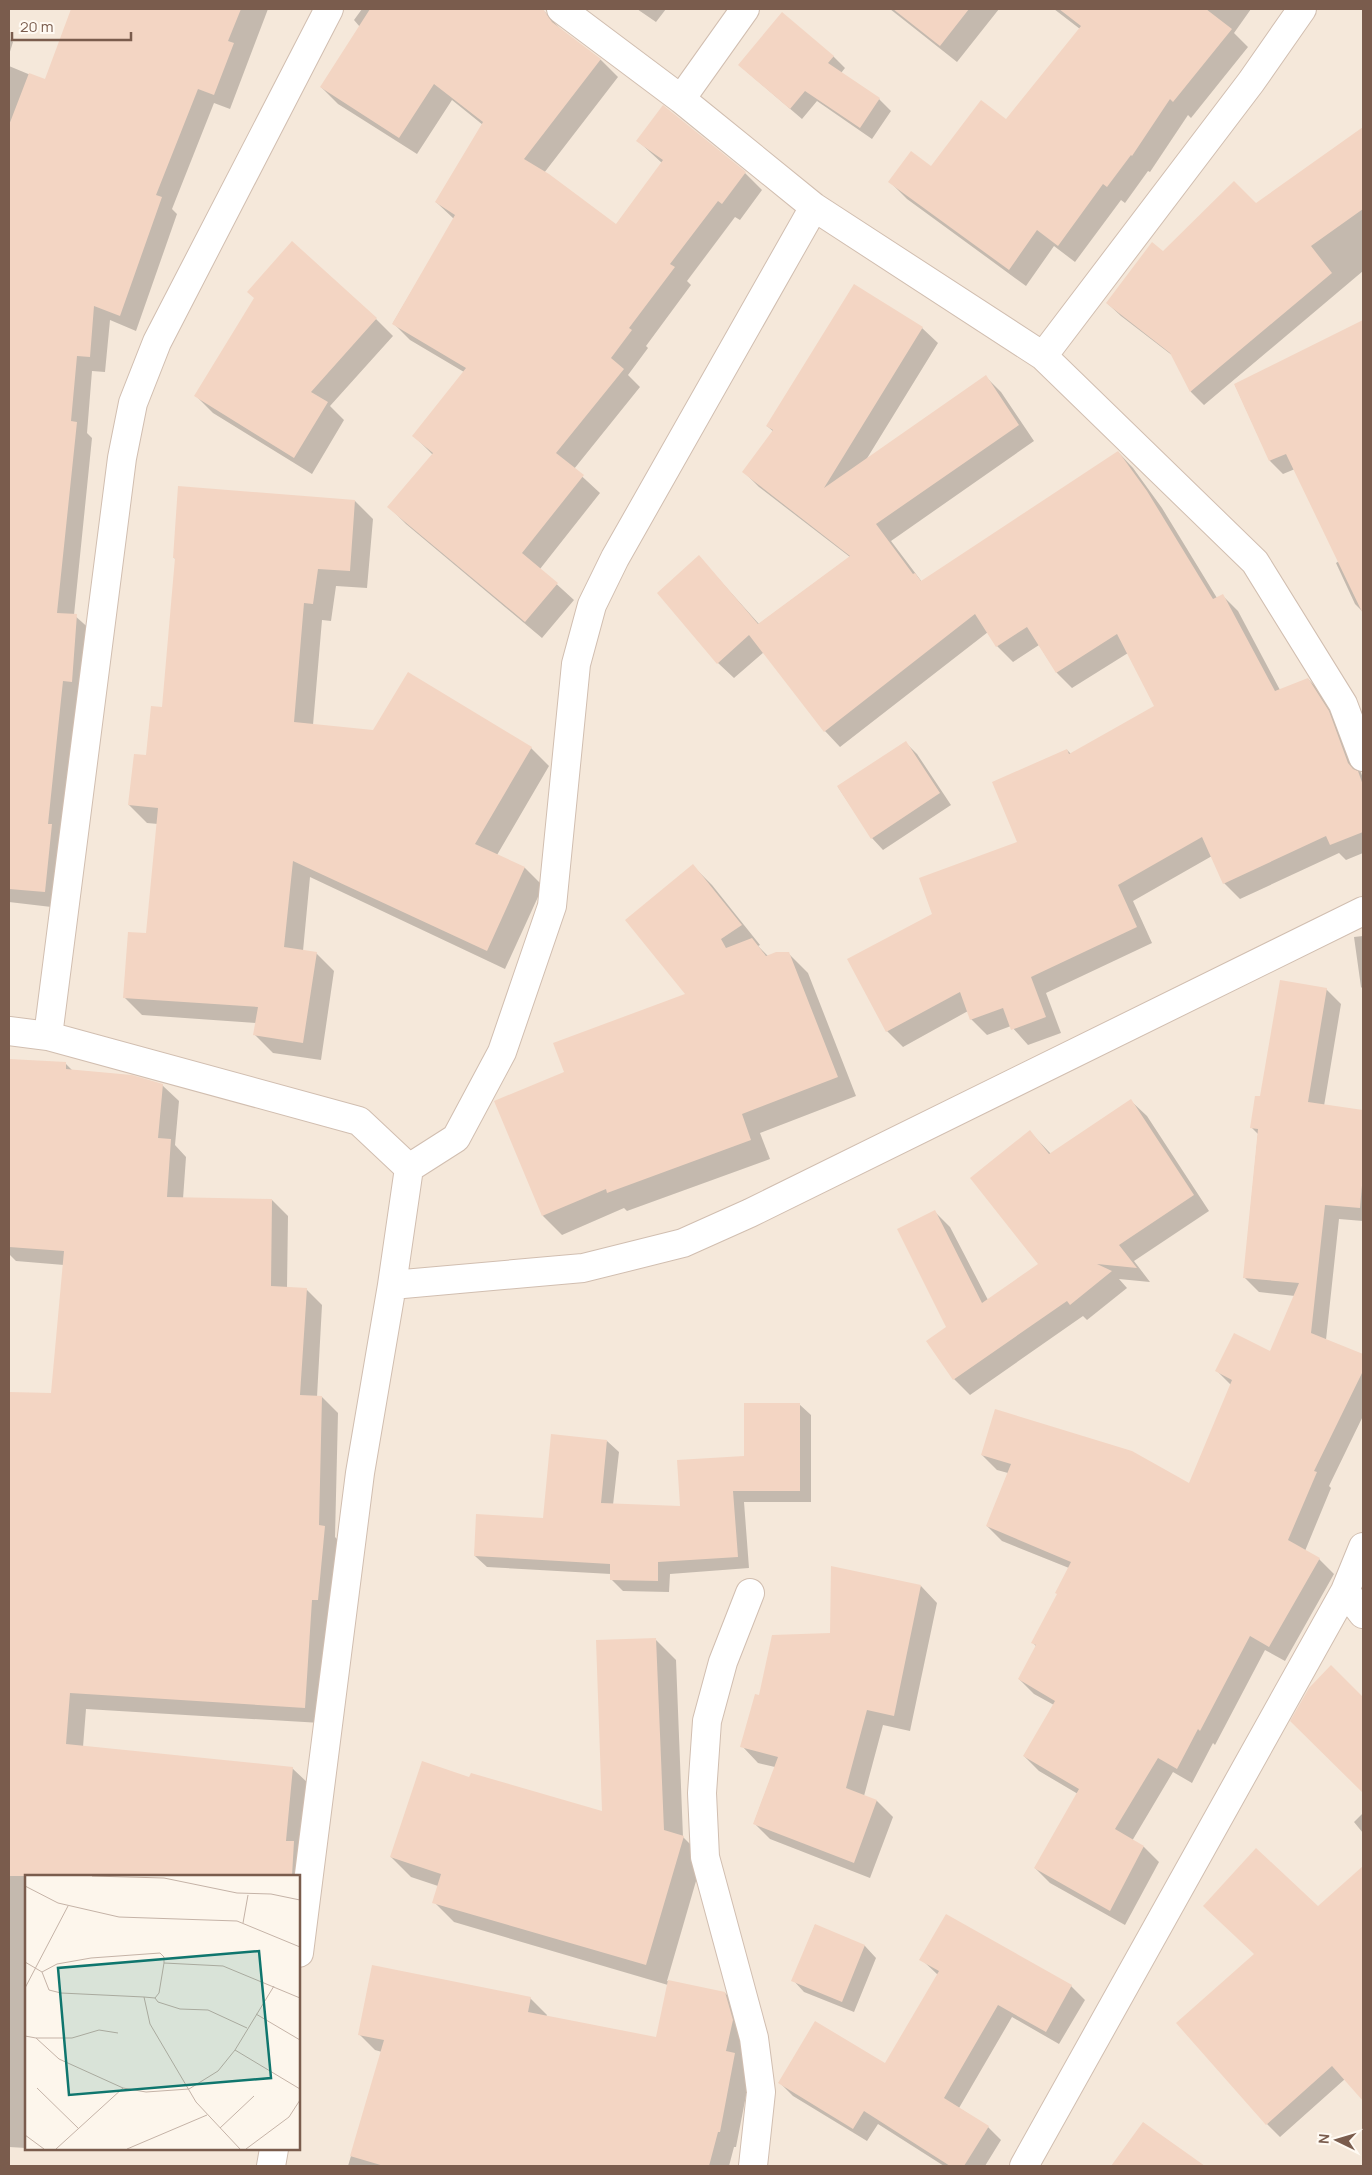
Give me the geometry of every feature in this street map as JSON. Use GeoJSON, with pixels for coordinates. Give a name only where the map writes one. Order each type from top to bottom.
{"type":"FeatureCollection","features":[{"type":"Feature","properties":{"kind":"street"},"geometry":{"type":"LineString","coordinates":[[48,1036],[122,458],[133,403],[157,342],[329,9]]}},
{"type":"Feature","properties":{"kind":"street"},"geometry":{"type":"LineString","coordinates":[[561,9],[681,99],[814,207],[1043,356],[1254,562],[1343,704],[1363,757]]}},
{"type":"Feature","properties":{"kind":"street"},"geometry":{"type":"LineString","coordinates":[[681,99],[745,9]]}},
{"type":"Feature","properties":{"kind":"street"},"geometry":{"type":"LineString","coordinates":[[1043,356],[1251,82],[1302,9]]}},
{"type":"Feature","properties":{"kind":"street"},"geometry":{"type":"LineString","coordinates":[[408,1168],[456,1138],[502,1052],[552,906],[576,664],[592,605],[615,558],[814,207]]}},
{"type":"Feature","properties":{"kind":"street"},"geometry":{"type":"LineString","coordinates":[[392,1286],[583,1268],[682,1242],[750,1213],[1363,911]]}},
{"type":"Feature","properties":{"kind":"street"},"geometry":{"type":"LineString","coordinates":[[9,1031],[48,1036],[359,1121],[408,1168]]}},
{"type":"Feature","properties":{"kind":"street"},"geometry":{"type":"LineString","coordinates":[[300,1945],[360,1473],[392,1286],[408,1168]]}},
{"type":"Feature","properties":{"kind":"street"},"geometry":{"type":"LineString","coordinates":[[1024,2166],[1345,1591],[1363,1547]]}},
{"type":"Feature","properties":{"kind":"street"},"geometry":{"type":"LineString","coordinates":[[1345,1591],[1363,1614]]}},
{"type":"Feature","properties":{"kind":"street"},"geometry":{"type":"LineString","coordinates":[[750,1593],[723,1662],[707,1721],[702,1793],[705,1857],[754,2038],[761,2092],[753,2166]]}},
{"type":"Feature","properties":{"kind":"street"},"geometry":{"type":"LineString","coordinates":[[271,2166],[274,2150]]}},
{"type":"Feature","properties":{"kind":"shaded area"},"geometry":{"type":"Polygon","coordinates":[[[9,9],[1363,9],[1363,2166],[9,2166],[9,9]]]}},
{"type":"Feature","properties":{"kind":"building"},"geometry":{"type":"Polygon","coordinates":[[[71,9],[241,9],[228,41],[234,43],[214,95],[198,89],[156,195],[162,197],[120,316],[94,306],[90,357],[77,356],[71,421],[77,422],[57,613],[77,614],[72,682],[63,681],[48,824],[52,824],[45,892],[9,889],[9,125],[29,73],[45,79],[71,9]]]}},
{"type":"Feature","properties":{"kind":"building"},"geometry":{"type":"Polygon","coordinates":[[[370,9],[543,9],[552,22],[601,59],[524,159],[549,174],[616,224],[663,160],[636,141],[663,105],[746,172],[722,204],[718,201],[670,264],[675,267],[629,328],[632,330],[611,358],[624,369],[556,453],[584,475],[522,553],[558,583],[525,622],[387,507],[433,453],[412,436],[466,368],[392,324],[455,215],[435,202],[483,122],[434,84],[399,138],[320,87],[370,9]]]}},
{"type":"Feature","properties":{"kind":"building"},"geometry":{"type":"Polygon","coordinates":[[[893,9],[969,9],[940,46],[893,9]]]}},
{"type":"Feature","properties":{"kind":"building"},"geometry":{"type":"Polygon","coordinates":[[[1059,9],[1206,9],[1232,29],[1173,102],[1170,99],[1132,156],[1107,187],[1103,184],[1058,246],[1037,230],[1009,270],[888,182],[911,151],[931,166],[981,100],[1006,119],[1081,26],[1059,9]]]}},
{"type":"Feature","properties":{"kind":"building"},"geometry":{"type":"Polygon","coordinates":[[[782,12],[834,56],[828,63],[880,98],[860,128],[805,91],[790,109],[738,65],[782,12]]]}},
{"type":"Feature","properties":{"kind":"building"},"geometry":{"type":"Polygon","coordinates":[[[1363,127],[1363,209],[1311,246],[1332,273],[1190,392],[1170,353],[1106,303],[1152,242],[1163,251],[1234,181],[1256,203],[1363,127]]]}},
{"type":"Feature","properties":{"kind":"building"},"geometry":{"type":"Polygon","coordinates":[[[292,241],[377,318],[311,392],[328,402],[294,458],[194,396],[254,298],[247,292],[292,241]]]}},
{"type":"Feature","properties":{"kind":"building"},"geometry":{"type":"Polygon","coordinates":[[[854,284],[923,327],[824,488],[986,375],[1019,425],[876,524],[913,574],[915,573],[921,581],[1118,451],[1147,491],[1213,599],[1223,594],[1275,691],[1308,678],[1329,711],[1348,763],[1353,769],[1358,771],[1363,785],[1363,832],[1330,845],[1326,836],[1223,884],[1202,837],[1118,885],[1137,927],[1031,977],[1046,1017],[1011,1030],[1003,1008],[970,1020],[960,992],[886,1032],[847,959],[932,914],[919,878],[1017,842],[992,782],[1067,749],[1069,754],[1154,706],[1117,634],[1056,673],[1027,627],[996,647],[975,614],[824,732],[749,635],[717,664],[657,593],[699,555],[758,624],[850,556],[742,472],[773,430],[766,426],[854,284]]]}},
{"type":"Feature","properties":{"kind":"building"},"geometry":{"type":"Polygon","coordinates":[[[1363,320],[1363,614],[1286,454],[1269,461],[1234,384],[1363,320]]]}},
{"type":"Feature","properties":{"kind":"building"},"geometry":{"type":"Polygon","coordinates":[[[178,486],[355,500],[350,571],[318,569],[313,604],[304,603],[294,722],[373,730],[408,672],[532,747],[475,844],[525,867],[487,951],[293,861],[284,947],[317,952],[303,1043],[253,1035],[258,1007],[123,998],[128,932],[146,933],[158,808],[128,805],[134,754],[146,755],[151,706],[162,707],[175,558],[173,558],[178,486]]]}},
{"type":"Feature","properties":{"kind":"building"},"geometry":{"type":"Polygon","coordinates":[[[906,741],[940,793],[871,839],[837,786],[906,741]]]}},
{"type":"Feature","properties":{"kind":"building"},"geometry":{"type":"Polygon","coordinates":[[[693,864],[742,925],[721,939],[726,948],[752,938],[766,956],[776,952],[789,952],[838,1077],[742,1114],[751,1140],[607,1193],[606,1189],[542,1216],[494,1101],[564,1072],[553,1043],[685,994],[625,920],[693,864]]]}},
{"type":"Feature","properties":{"kind":"building"},"geometry":{"type":"Polygon","coordinates":[[[1280,980],[1327,988],[1308,1102],[1363,1110],[1363,1174],[1360,1208],[1325,1205],[1311,1333],[1363,1354],[1363,1371],[1314,1471],[1317,1472],[1288,1540],[1320,1558],[1269,1647],[1250,1636],[1200,1731],[1198,1729],[1177,1769],[1158,1758],[1115,1829],[1144,1846],[1110,1911],[1034,1868],[1079,1789],[1023,1756],[1055,1701],[1018,1679],[1036,1645],[1031,1643],[1057,1594],[1055,1593],[1071,1562],[986,1526],[1011,1464],[981,1455],[995,1409],[1132,1451],[1189,1483],[1232,1380],[1215,1371],[1234,1333],[1270,1351],[1299,1283],[1243,1278],[1258,1129],[1250,1128],[1255,1096],[1260,1096],[1280,980]]]}},
{"type":"Feature","properties":{"kind":"building"},"geometry":{"type":"Polygon","coordinates":[[[9,1059],[66,1062],[66,1069],[132,1075],[163,1084],[158,1138],[171,1139],[167,1197],[272,1199],[271,1286],[307,1288],[300,1395],[322,1396],[319,1525],[325,1526],[318,1600],[312,1600],[305,1708],[70,1693],[66,1744],[293,1767],[286,1841],[294,1841],[292,1875],[9,1876],[9,1392],[51,1393],[64,1251],[9,1247],[9,1059]]]}},
{"type":"Feature","properties":{"kind":"building"},"geometry":{"type":"Polygon","coordinates":[[[1131,1099],[1194,1195],[1119,1245],[1137,1268],[1097,1264],[1112,1271],[1070,1305],[1067,1301],[953,1380],[926,1341],[946,1327],[897,1229],[935,1210],[982,1303],[1038,1264],[970,1178],[1030,1130],[1049,1154],[1131,1099]]]}},
{"type":"Feature","properties":{"kind":"building"},"geometry":{"type":"Polygon","coordinates":[[[744,1403],[800,1403],[800,1491],[733,1491],[738,1557],[658,1562],[658,1581],[610,1580],[610,1564],[474,1556],[476,1514],[543,1518],[551,1434],[607,1440],[601,1503],[680,1506],[677,1460],[744,1456],[744,1403]]]}},
{"type":"Feature","properties":{"kind":"building"},"geometry":{"type":"Polygon","coordinates":[[[831,1566],[921,1585],[894,1716],[867,1710],[846,1788],[877,1800],[854,1863],[753,1824],[778,1757],[740,1747],[755,1694],[759,1695],[772,1635],[830,1633],[831,1566]]]}},
{"type":"Feature","properties":{"kind":"building"},"geometry":{"type":"Polygon","coordinates":[[[656,1638],[664,1830],[684,1836],[646,1965],[432,1903],[441,1874],[390,1857],[422,1761],[469,1777],[471,1773],[602,1811],[596,1640],[656,1638]]]}},
{"type":"Feature","properties":{"kind":"building"},"geometry":{"type":"Polygon","coordinates":[[[1331,1665],[1363,1697],[1363,1793],[1290,1721],[1309,1688],[1331,1665]]]}},
{"type":"Feature","properties":{"kind":"building"},"geometry":{"type":"Polygon","coordinates":[[[1256,1848],[1318,1906],[1363,1866],[1363,2101],[1332,2066],[1266,2125],[1176,2023],[1254,1954],[1203,1906],[1256,1848]]]}},
{"type":"Feature","properties":{"kind":"building"},"geometry":{"type":"Polygon","coordinates":[[[946,1914],[1072,1985],[1046,2032],[998,2005],[944,2098],[989,2126],[964,2166],[950,2166],[864,2111],[853,2129],[778,2083],[815,2021],[885,2063],[939,1971],[919,1960],[946,1914]]]}},
{"type":"Feature","properties":{"kind":"building"},"geometry":{"type":"Polygon","coordinates":[[[815,1924],[865,1945],[842,2002],[791,1981],[815,1924]]]}},
{"type":"Feature","properties":{"kind":"building"},"geometry":{"type":"Polygon","coordinates":[[[372,1965],[531,1997],[528,2012],[656,2037],[668,1980],[725,1992],[733,2020],[726,2051],[735,2053],[720,2132],[718,2132],[709,2166],[384,2166],[350,2156],[384,2040],[358,2035],[372,1965]]]}},
{"type":"Feature","properties":{"kind":"building"},"geometry":{"type":"Polygon","coordinates":[[[1143,2122],[1205,2166],[1111,2166],[1143,2122]]]}}]}
